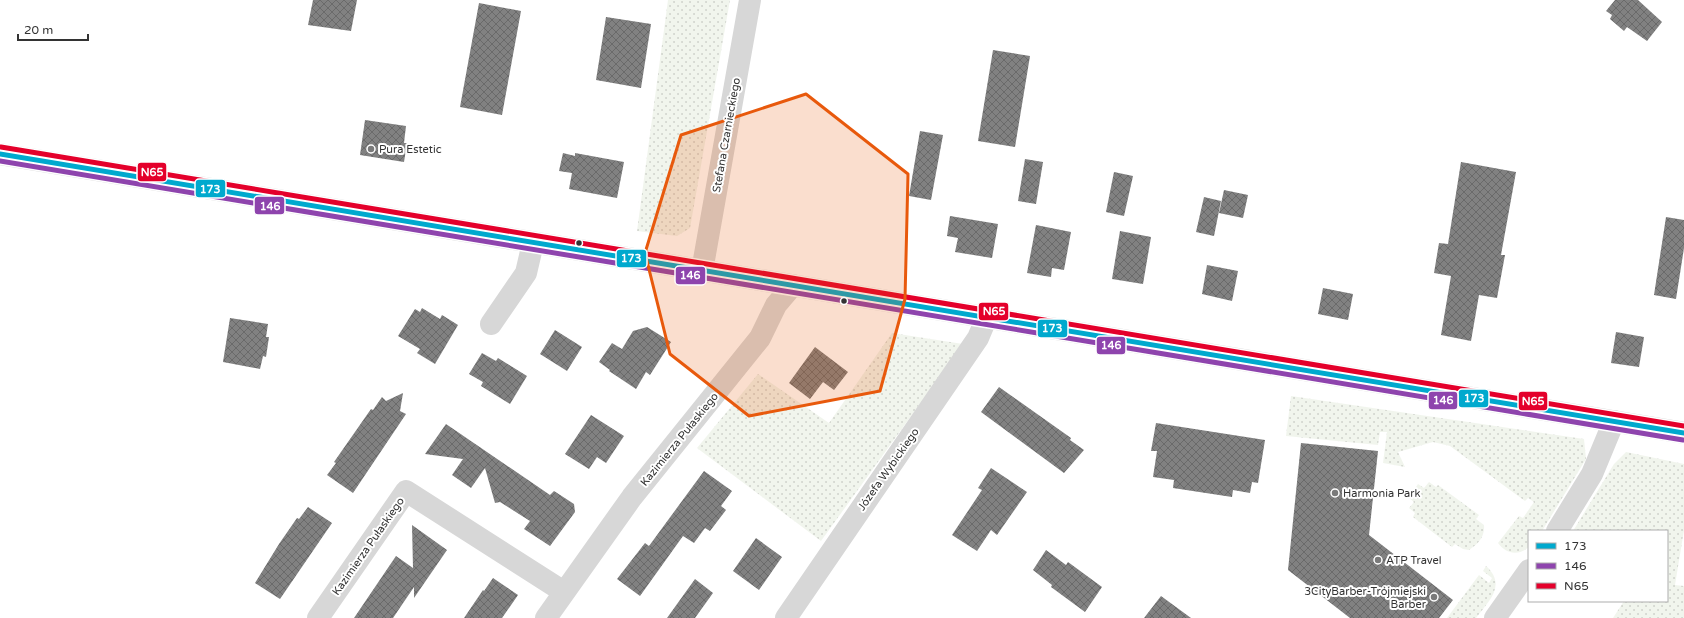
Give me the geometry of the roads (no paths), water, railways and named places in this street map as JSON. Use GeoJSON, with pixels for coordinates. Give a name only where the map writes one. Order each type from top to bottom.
{"type":"FeatureCollection","features":[{"type":"Feature","properties":{"kind":"street","name":"Stefana Czarnieckiego"},"geometry":{"type":"LineString","coordinates":[[702,271],[750,0]]}},
{"type":"Feature","properties":{"kind":"street"},"geometry":{"type":"LineString","coordinates":[[0,154],[986,319],[1684,433]]}},
{"type":"Feature","properties":{"kind":"street"},"geometry":{"type":"LineString","coordinates":[[491,324],[526,273],[533,243]]}},
{"type":"Feature","properties":{"kind":"street","name":"Kazimierza Pułaskiego"},"geometry":{"type":"LineString","coordinates":[[546,618],[632,497],[760,338],[776,305],[793,286]]}},
{"type":"Feature","properties":{"kind":"street","name":"Józefa Wybickiego"},"geometry":{"type":"LineString","coordinates":[[786,618],[978,338],[986,319]]}},
{"type":"Feature","properties":{"kind":"street"},"geometry":{"type":"LineString","coordinates":[[1558,530],[1592,474],[1614,421]]}},
{"type":"Feature","properties":{"kind":"street","name":"Kazimierza Pułaskiego"},"geometry":{"type":"LineString","coordinates":[[318,618],[406,491],[564,592]]}},
{"type":"Feature","properties":{"kind":"street"},"geometry":{"type":"LineString","coordinates":[[1495,618],[1528,571]]}},
{"type":"Feature","properties":{"kind":"place","name":"Pura Estetic"},"geometry":{"type":"Point","coordinates":[371,149]}},
{"type":"Feature","properties":{"kind":"place","name":"Harmonia Park"},"geometry":{"type":"Point","coordinates":[1335,493]}},
{"type":"Feature","properties":{"kind":"place","name":"ATP Travel"},"geometry":{"type":"Point","coordinates":[1378,560]}},
{"type":"Feature","properties":{"kind":"place","name":"3CityBarber-Trójmiejski Barber"},"geometry":{"type":"Point","coordinates":[1434,597]}}]}
